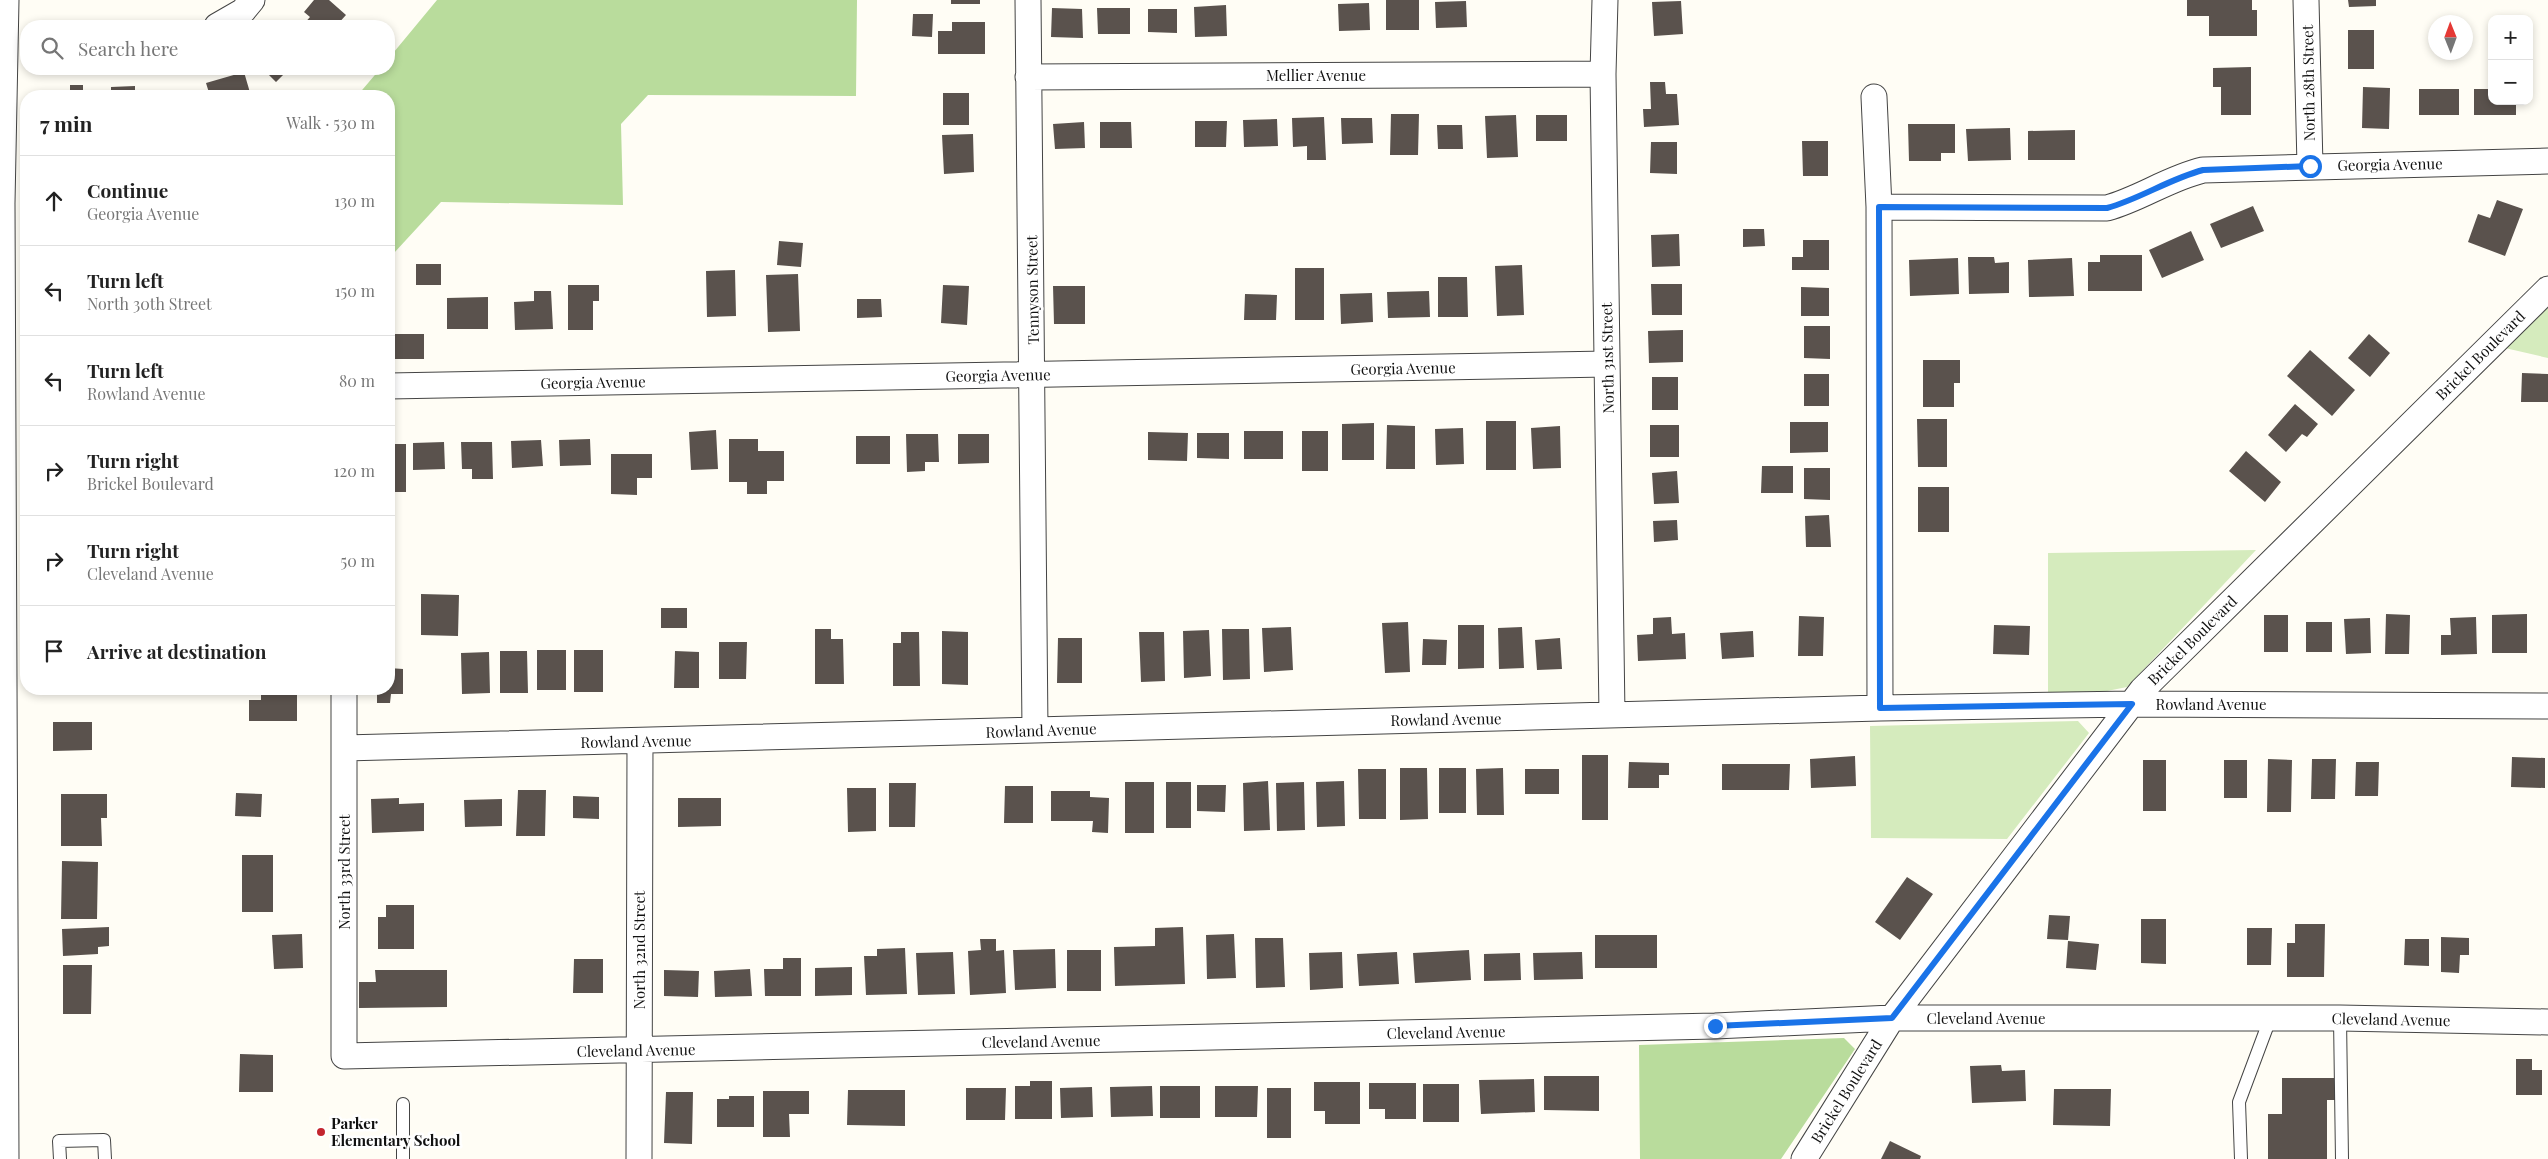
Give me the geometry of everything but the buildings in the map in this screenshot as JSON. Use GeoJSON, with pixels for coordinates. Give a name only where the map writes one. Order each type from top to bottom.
{"type":"FeatureCollection","features":[{"type":"Feature","properties":{"kind":"street"},"geometry":{"type":"LineString","coordinates":[[6,0],[16,42],[1,203],[6,1159]]}},
{"type":"Feature","properties":{"kind":"street"},"geometry":{"type":"LineString","coordinates":[[228,20],[243,12],[252,0]]}},
{"type":"Feature","properties":{"kind":"street","name":"Tennyson Street"},"geometry":{"type":"LineString","coordinates":[[1028,0],[1035,730]]}},
{"type":"Feature","properties":{"kind":"street","name":"North 31st Street"},"geometry":{"type":"LineString","coordinates":[[1605,0],[1603,74],[1612,715]]}},
{"type":"Feature","properties":{"kind":"street","name":"North 28th Street"},"geometry":{"type":"LineString","coordinates":[[2306,0],[2310,166]]}},
{"type":"Feature","properties":{"kind":"street","name":"Mellier Avenue"},"geometry":{"type":"LineString","coordinates":[[1028,76],[1603,74]]}},
{"type":"Feature","properties":{"kind":"street"},"geometry":{"type":"LineString","coordinates":[[1874,97],[1879,207],[1880,708]]}},
{"type":"Feature","properties":{"kind":"street","name":"Georgia Avenue"},"geometry":{"type":"LineString","coordinates":[[1879,207],[2107,208],[2132,201],[2188,174],[2203,170],[2548,161]]}},
{"type":"Feature","properties":{"kind":"street","name":"Brickel Boulevard"},"geometry":{"type":"LineString","coordinates":[[1804,1159],[1892,1018],[2132,704],[2174,656],[2548,289]]}},
{"type":"Feature","properties":{"kind":"street","name":"Georgia Avenue"},"geometry":{"type":"LineString","coordinates":[[395,386],[1607,364]]}},
{"type":"Feature","properties":{"kind":"street","name":"North 33rd Street"},"geometry":{"type":"LineString","coordinates":[[344,695],[344,1056]]}},
{"type":"Feature","properties":{"kind":"street","name":"Rowland Avenue"},"geometry":{"type":"LineString","coordinates":[[344,748],[1880,708],[2132,704],[2548,706]]}},
{"type":"Feature","properties":{"kind":"street","name":"North 32nd Street"},"geometry":{"type":"LineString","coordinates":[[639,1159],[640,741]]}},
{"type":"Feature","properties":{"kind":"street","name":"Cleveland Avenue"},"geometry":{"type":"LineString","coordinates":[[344,1056],[1715,1026],[1892,1018],[2340,1018],[2548,1022]]}},
{"type":"Feature","properties":{"kind":"lane"},"geometry":{"type":"LineString","coordinates":[[2241,1159],[2239,1102],[2267,1027],[2267,1018]]}},
{"type":"Feature","properties":{"kind":"lane"},"geometry":{"type":"LineString","coordinates":[[2340,1018],[2342,1159]]}},
{"type":"Feature","properties":{"kind":"lane"},"geometry":{"type":"LineString","coordinates":[[403,1104],[403,1159]]}},
{"type":"Feature","properties":{"kind":"lane"},"geometry":{"type":"LineString","coordinates":[[60,1159],[59,1141],[104,1140],[105,1159]]}},
{"type":"Feature","properties":{"kind":"green space"},"geometry":{"type":"Polygon","coordinates":[[[437,0],[857,0],[856,96],[648,95],[621,124],[623,205],[441,202],[395,252],[395,90],[362,90],[375,75],[395,75],[395,51],[437,0]]]}},
{"type":"Feature","properties":{"kind":"green space"},"geometry":{"type":"Polygon","coordinates":[[[2548,305],[2548,358],[2505,348],[2548,305]]]}},
{"type":"Feature","properties":{"kind":"green space"},"geometry":{"type":"Polygon","coordinates":[[[2256,550],[2127,687],[2107,691],[2048,693],[2048,553],[2256,550]]]}},
{"type":"Feature","properties":{"kind":"green space"},"geometry":{"type":"Polygon","coordinates":[[[2078,721],[2089,733],[2007,839],[1871,838],[1870,726],[2078,721]]]}},
{"type":"Feature","properties":{"kind":"green space"},"geometry":{"type":"Polygon","coordinates":[[[1844,1038],[1855,1049],[1781,1159],[1640,1159],[1639,1045],[1844,1038]]]}},
{"type":"Feature","properties":{"kind":"place","name":"Parker Elementary School"},"geometry":{"type":"Point","coordinates":[321,1132]}},
{"type":"Feature","properties":{"kind":"route"},"geometry":{"type":"LineString","coordinates":[[1715,1026],[1892,1018],[2132,704],[1880,708],[1879,207],[2107,208],[2132,201],[2146,192],[2188,174],[2203,170],[2310,166]]}}]}
